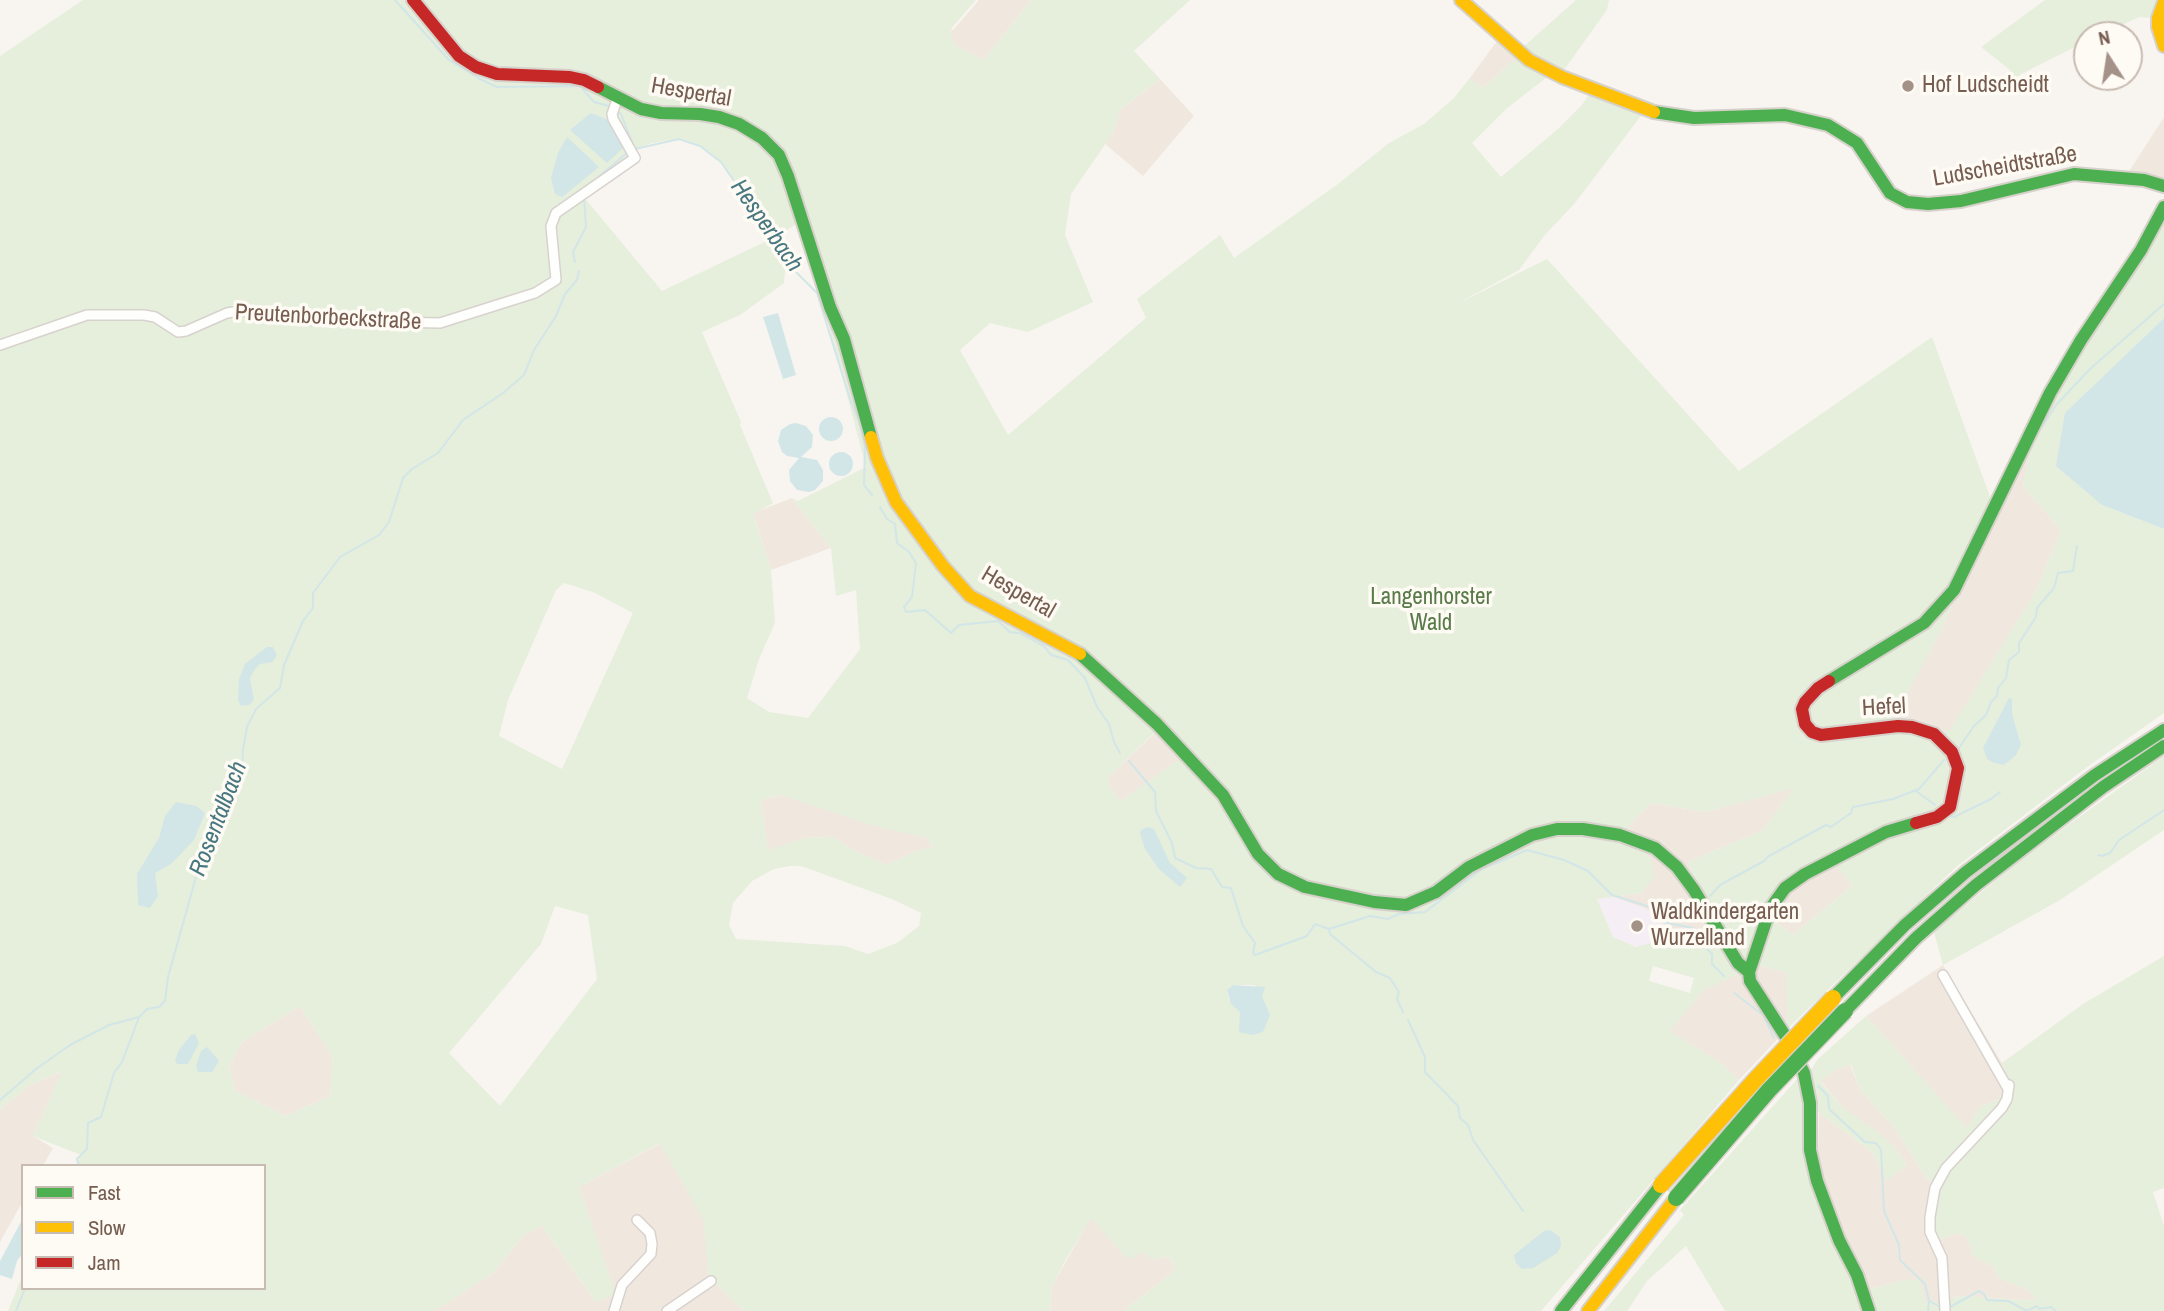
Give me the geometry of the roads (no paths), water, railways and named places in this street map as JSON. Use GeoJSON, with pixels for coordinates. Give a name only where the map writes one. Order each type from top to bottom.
{"type":"FeatureCollection","features":[{"type":"Feature","properties":{"kind":"main road","name":"Hespertal"},"geometry":{"type":"LineString","coordinates":[[413,0],[459,56],[476,67],[498,74],[570,77],[584,80],[641,109],[719,117],[739,124],[762,138],[779,155],[844,339],[877,458],[896,502],[943,566],[970,596],[1078,652],[1157,724],[1223,795],[1258,854],[1278,874],[1305,887],[1374,902],[1406,905],[1436,892],[1469,867],[1532,835],[1557,829],[1620,835],[1656,848],[1677,867],[1695,890],[1738,962],[1749,972]]}},
{"type":"Feature","properties":{"kind":"main road","name":"Ludscheidtstraße"},"geometry":{"type":"LineString","coordinates":[[1461,0],[1529,60],[1562,77],[1648,110],[1694,118],[1798,116],[1828,125],[1857,143],[1890,193],[1907,202],[1928,204],[1961,201],[2065,175],[2100,175],[2144,180],[2164,186]]}},
{"type":"Feature","properties":{"kind":"main road"},"geometry":{"type":"LineString","coordinates":[[2164,2],[2158,22],[2164,46]]}},
{"type":"Feature","properties":{"kind":"main road","name":"Hefel"},"geometry":{"type":"LineString","coordinates":[[1749,972],[1773,903],[1789,884],[1886,832],[1930,820],[1950,807],[1954,801],[1958,768],[1952,752],[1940,737],[1920,729],[1898,726],[1821,735],[1812,732],[1805,724],[1803,705],[1818,688],[1924,623],[1945,603],[1962,576],[2050,393],[2081,340],[2141,250],[2164,207]]}},
{"type":"Feature","properties":{"kind":"main road"},"geometry":{"type":"LineString","coordinates":[[1561,1311],[1661,1185],[1746,1089],[1905,926],[1966,872],[2095,775],[2164,730]]}},
{"type":"Feature","properties":{"kind":"main road"},"geometry":{"type":"LineString","coordinates":[[1588,1311],[1676,1198],[1769,1090],[1916,938],[1976,885],[2103,787],[2164,746]]}},
{"type":"Feature","properties":{"kind":"main road"},"geometry":{"type":"LineString","coordinates":[[1749,972],[1750,981],[1786,1037],[1804,1073],[1810,1103],[1810,1150],[1817,1181],[1834,1228],[1857,1275],[1869,1311]]}},
{"type":"Feature","properties":{"kind":"street","name":"Preutenborbeckstraße"},"geometry":{"type":"LineString","coordinates":[[0,345],[87,315],[155,317],[178,332],[239,311],[268,313],[298,320],[440,323],[503,305],[554,283],[556,279],[551,226],[556,213],[635,158],[613,119],[618,97]]}},
{"type":"Feature","properties":{"kind":"street"},"geometry":{"type":"LineString","coordinates":[[1943,975],[2008,1086],[2007,1099],[2002,1108],[1946,1168],[1935,1188],[1930,1233],[1942,1258],[1945,1311]]}},
{"type":"Feature","properties":{"kind":"street"},"geometry":{"type":"LineString","coordinates":[[614,1311],[622,1285],[651,1254],[650,1233],[637,1220]]}},
{"type":"Feature","properties":{"kind":"street"},"geometry":{"type":"LineString","coordinates":[[667,1311],[711,1281]]}},
{"type":"Feature","properties":{"kind":"waterway","name":"Hesperbach"},"geometry":{"type":"LineString","coordinates":[[395,0],[449,60],[478,78],[497,87],[580,86],[594,102],[609,106]]}},
{"type":"Feature","properties":{"kind":"waterway"},"geometry":{"type":"LineString","coordinates":[[617,112],[621,114],[634,147]]}},
{"type":"Feature","properties":{"kind":"waterway","name":"Hesperbach"},"geometry":{"type":"LineString","coordinates":[[635,149],[679,139],[700,146],[721,162],[767,229],[783,244],[789,265],[817,293],[859,422],[865,447],[864,485],[872,495]]}},
{"type":"Feature","properties":{"kind":"waterway"},"geometry":{"type":"LineString","coordinates":[[590,184],[628,152]]}},
{"type":"Feature","properties":{"kind":"waterway"},"geometry":{"type":"LineString","coordinates":[[575,262],[573,252],[586,227],[584,197]]}},
{"type":"Feature","properties":{"kind":"waterway","name":"Rosentalbach"},"geometry":{"type":"LineString","coordinates":[[78,1164],[77,1159],[87,1149],[88,1123],[101,1117],[114,1073],[122,1062],[139,1017],[147,1009],[159,1007],[165,1001],[168,977],[203,852],[242,773],[247,727],[256,709],[280,688],[284,665],[303,621],[313,608],[313,593],[340,557],[379,535],[389,522],[403,478],[438,453],[463,420],[524,375],[534,350],[556,316],[565,294],[577,280],[579,271]]}},
{"type":"Feature","properties":{"kind":"waterway"},"geometry":{"type":"LineString","coordinates":[[2042,427],[2056,405],[2090,369],[2164,304]]}},
{"type":"Feature","properties":{"kind":"waterway","name":"Hesperbach"},"geometry":{"type":"LineString","coordinates":[[880,507],[887,519],[895,524],[897,543],[909,552],[916,563],[912,597],[904,607],[906,612],[925,610],[951,633],[959,625],[998,621],[1010,632],[1020,633],[1044,646],[1051,655],[1068,660],[1085,678],[1097,707],[1109,724],[1120,753]]}},
{"type":"Feature","properties":{"kind":"waterway"},"geometry":{"type":"LineString","coordinates":[[1959,748],[1974,726],[1986,715],[1991,702],[1997,696],[1998,688],[2006,678],[2009,660],[2019,652],[2019,643],[2036,617],[2037,608],[2054,588],[2058,573],[2073,571],[2077,546]]}},
{"type":"Feature","properties":{"kind":"waterway"},"geometry":{"type":"LineString","coordinates":[[1710,896],[1720,885],[1769,856],[1826,825],[1831,827],[1851,813],[1853,807],[1893,799],[1919,789],[1944,760]]}},
{"type":"Feature","properties":{"kind":"waterway","name":"Hesperbach"},"geometry":{"type":"LineString","coordinates":[[1129,761],[1155,792],[1156,811],[1172,843],[1175,858],[1196,868],[1211,869],[1222,887],[1231,888],[1243,926],[1255,943],[1255,955],[1307,936],[1315,924],[1329,929],[1370,916],[1388,919],[1399,914],[1425,912],[1482,869],[1527,850],[1564,860],[1588,871],[1612,895],[1647,906],[1667,923],[1693,928],[1699,940],[1712,954],[1712,964],[1724,976]]}},
{"type":"Feature","properties":{"kind":"waterway"},"geometry":{"type":"LineString","coordinates":[[1916,791],[1935,805]]}},
{"type":"Feature","properties":{"kind":"waterway"},"geometry":{"type":"LineString","coordinates":[[1949,816],[1954,817],[2000,792]]}},
{"type":"Feature","properties":{"kind":"waterway"},"geometry":{"type":"LineString","coordinates":[[2098,855],[2110,853],[2119,840],[2164,810]]}},
{"type":"Feature","properties":{"kind":"waterway"},"geometry":{"type":"LineString","coordinates":[[1329,929],[1330,934],[1376,972],[1390,978],[1399,992],[1397,999],[1403,1012]]}},
{"type":"Feature","properties":{"kind":"waterway","name":"Hesperbach"},"geometry":{"type":"LineString","coordinates":[[1734,993],[1763,1015],[1774,1038]]}},
{"type":"Feature","properties":{"kind":"waterway"},"geometry":{"type":"LineString","coordinates":[[0,1100],[36,1069],[70,1045],[109,1025],[139,1017]]}},
{"type":"Feature","properties":{"kind":"waterway"},"geometry":{"type":"LineString","coordinates":[[1408,1020],[1425,1057],[1425,1072],[1458,1106],[1460,1118],[1468,1125],[1473,1140],[1523,1211]]}},
{"type":"Feature","properties":{"kind":"waterway","name":"Hesperbach"},"geometry":{"type":"LineString","coordinates":[[1818,1086],[1828,1096],[1829,1109],[1865,1142],[1876,1143],[1881,1150],[1884,1211],[1899,1245],[1900,1260],[1925,1284],[1928,1311]]}},
{"type":"Feature","properties":{"kind":"waterway","name":"Rosentalbach"},"geometry":{"type":"LineString","coordinates":[[16,1311],[24,1290]]}},
{"type":"Feature","properties":{"kind":"waterway"},"geometry":{"type":"LineString","coordinates":[[1950,1307],[1979,1291],[1987,1300],[2008,1301],[2027,1311],[2037,1306],[2039,1309],[2051,1307],[2056,1311]]}},
{"type":"Feature","properties":{"kind":"waterway"},"geometry":{"type":"LineString","coordinates":[[1930,1301],[1940,1307]]}},
{"type":"Feature","properties":{"kind":"place","name":"Hof Ludscheidt"},"geometry":{"type":"Point","coordinates":[1908,86]}},
{"type":"Feature","properties":{"kind":"place","name":"Waldkindergarten Wurzelland"},"geometry":{"type":"Point","coordinates":[1637,926]}},
{"type":"Feature","properties":{"kind":"park label","name":"Langenhorster Wald"},"geometry":{"type":"Point","coordinates":[1431,611]}}]}
